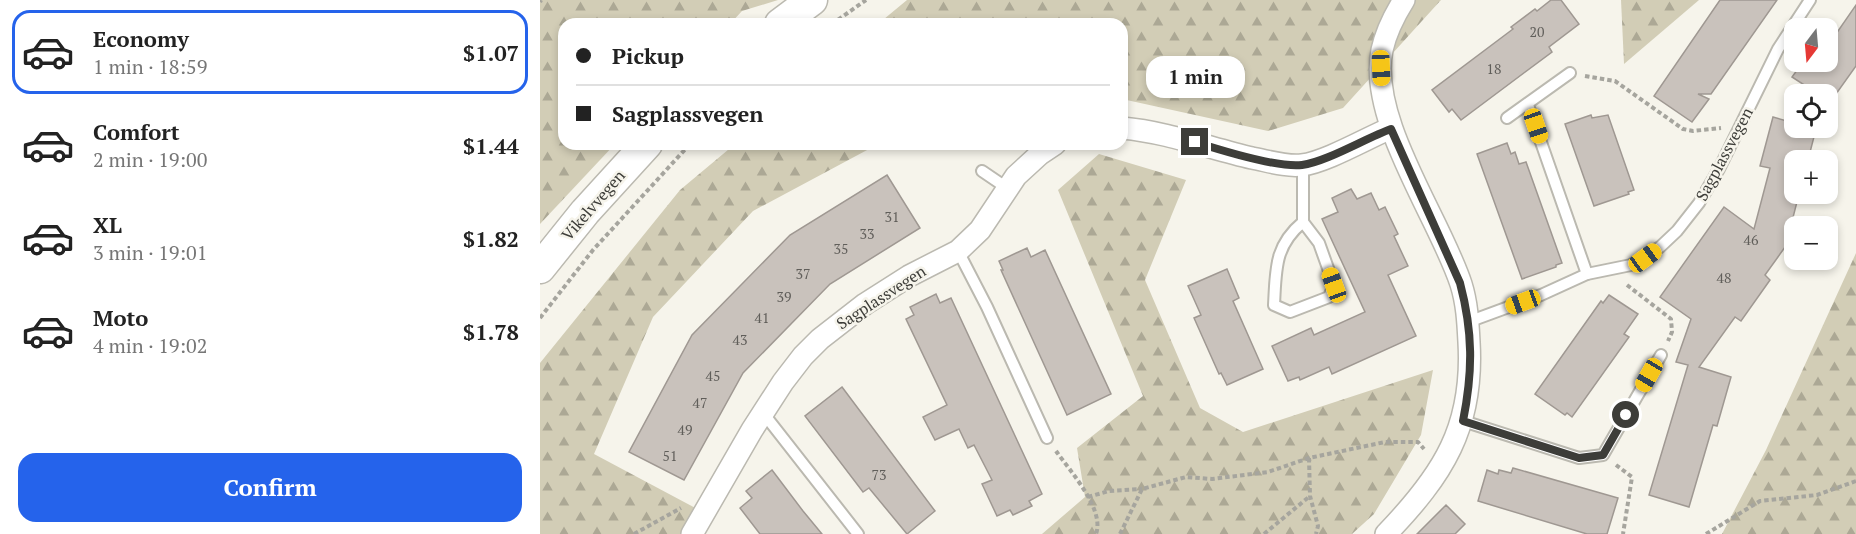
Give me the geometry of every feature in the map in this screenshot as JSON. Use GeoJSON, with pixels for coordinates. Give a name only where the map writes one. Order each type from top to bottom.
{"type":"FeatureCollection","features":[{"type":"Feature","properties":{"kind":"street"},"geometry":{"type":"LineString","coordinates":[[788,18],[812,0]]}},
{"type":"Feature","properties":{"kind":"street"},"geometry":{"type":"LineString","coordinates":[[1386,534],[1442,467],[1463,421],[1471,372],[1468,322],[1460,283],[1391,129],[1381,80],[1382,51],[1389,26],[1404,0]]}},
{"type":"Feature","properties":{"kind":"street"},"geometry":{"type":"LineString","coordinates":[[1128,129],[1195,142],[1267,161],[1303,165],[1391,129]]}},
{"type":"Feature","properties":{"kind":"street","name":"Vikelvvegen"},"geometry":{"type":"LineString","coordinates":[[540,268],[585,212],[642,150]]}},
{"type":"Feature","properties":{"kind":"street","name":"Sagplassvegen"},"geometry":{"type":"LineString","coordinates":[[692,534],[752,430],[803,356],[865,304],[909,276],[958,251],[980,230],[1016,176],[1047,150]]}},
{"type":"Feature","properties":{"kind":"lane","name":"Sagplassvegen"},"geometry":{"type":"LineString","coordinates":[[1468,322],[1541,295],[1587,274],[1631,265],[1645,258],[1677,231],[1699,202],[1719,169],[1778,49],[1810,0]]}},
{"type":"Feature","properties":{"kind":"lane"},"geometry":{"type":"LineString","coordinates":[[1507,118],[1570,73]]}},
{"type":"Feature","properties":{"kind":"lane"},"geometry":{"type":"LineString","coordinates":[[1528,105],[1587,274]]}},
{"type":"Feature","properties":{"kind":"lane"},"geometry":{"type":"LineString","coordinates":[[1303,165],[1303,222],[1319,243],[1334,285],[1329,297],[1290,312],[1274,304],[1276,271],[1283,244],[1290,233],[1303,222]]}},
{"type":"Feature","properties":{"kind":"lane"},"geometry":{"type":"LineString","coordinates":[[982,171],[1007,188]]}},
{"type":"Feature","properties":{"kind":"lane"},"geometry":{"type":"LineString","coordinates":[[958,251],[987,306],[1047,438]]}},
{"type":"Feature","properties":{"kind":"lane"},"geometry":{"type":"LineString","coordinates":[[1463,421],[1579,458],[1603,455],[1661,356]]}},
{"type":"Feature","properties":{"kind":"lane"},"geometry":{"type":"LineString","coordinates":[[764,414],[858,534]]}},
{"type":"Feature","properties":{"kind":"path"},"geometry":{"type":"LineString","coordinates":[[840,18],[866,0]]}},
{"type":"Feature","properties":{"kind":"path"},"geometry":{"type":"LineString","coordinates":[[1570,73],[1616,81],[1683,129],[1693,131],[1739,126]]}},
{"type":"Feature","properties":{"kind":"path"},"geometry":{"type":"LineString","coordinates":[[540,318],[593,250],[685,150]]}},
{"type":"Feature","properties":{"kind":"path"},"geometry":{"type":"LineString","coordinates":[[1608,270],[1671,320],[1672,332],[1661,356]]}},
{"type":"Feature","properties":{"kind":"path"},"geometry":{"type":"LineString","coordinates":[[1047,438],[1096,512],[1098,528],[1096,534]]}},
{"type":"Feature","properties":{"kind":"path"},"geometry":{"type":"LineString","coordinates":[[1088,497],[1109,491],[1142,489],[1186,477],[1212,479],[1268,472],[1309,458],[1385,442],[1418,442],[1428,452]]}},
{"type":"Feature","properties":{"kind":"path"},"geometry":{"type":"LineString","coordinates":[[1603,455],[1632,477],[1623,534]]}},
{"type":"Feature","properties":{"kind":"path"},"geometry":{"type":"LineString","coordinates":[[1309,458],[1310,496],[1318,526],[1316,534]]}},
{"type":"Feature","properties":{"kind":"path"},"geometry":{"type":"LineString","coordinates":[[1706,534],[1760,501],[1817,495],[1856,481]]}},
{"type":"Feature","properties":{"kind":"path"},"geometry":{"type":"LineString","coordinates":[[1120,534],[1142,489]]}},
{"type":"Feature","properties":{"kind":"path"},"geometry":{"type":"LineString","coordinates":[[1264,534],[1310,496]]}},
{"type":"Feature","properties":{"kind":"path"},"geometry":{"type":"LineString","coordinates":[[634,534],[687,504],[708,504]]}},
{"type":"Feature","properties":{"kind":"green space"},"geometry":{"type":"Polygon","coordinates":[[[540,0],[778,0],[742,11],[736,18],[558,18],[558,150],[609,150],[540,224],[540,0]]]}},
{"type":"Feature","properties":{"kind":"green space"},"geometry":{"type":"Polygon","coordinates":[[[907,0],[1441,0],[1343,108],[1268,131],[1128,100],[1128,18],[885,18],[907,0]]]}},
{"type":"Feature","properties":{"kind":"green space"},"geometry":{"type":"Polygon","coordinates":[[[1621,0],[1699,0],[1624,64],[1621,0]]]}},
{"type":"Feature","properties":{"kind":"green space"},"geometry":{"type":"Polygon","coordinates":[[[728,150],[867,150],[753,211],[653,317],[594,454],[701,511],[683,534],[540,534],[540,363],[680,190],[728,150]]]}},
{"type":"Feature","properties":{"kind":"green space"},"geometry":{"type":"Polygon","coordinates":[[[1099,154],[1186,180],[1145,280],[1200,408],[1243,432],[1433,370],[1421,435],[1374,514],[1352,534],[1042,534],[1085,497],[1077,448],[1143,396],[1058,190],[1099,154]]]}},
{"type":"Feature","properties":{"kind":"green space"},"geometry":{"type":"Polygon","coordinates":[[[1856,253],[1856,534],[1722,534],[1766,450],[1856,253]]]}},
{"type":"Feature","properties":{"kind":"building"},"geometry":{"type":"Polygon","coordinates":[[[1551,0],[1561,0],[1579,24],[1549,47],[1552,52],[1461,120],[1452,109],[1449,112],[1432,90],[1513,29],[1511,27],[1551,0]]]}},
{"type":"Feature","properties":{"kind":"building"},"geometry":{"type":"Polygon","coordinates":[[[1720,0],[1777,0],[1711,94],[1698,94],[1709,99],[1692,122],[1654,96],[1720,0]]]}},
{"type":"Feature","properties":{"kind":"building"},"geometry":{"type":"Polygon","coordinates":[[[1856,5],[1856,66],[1838,91],[1838,84],[1803,84],[1792,77],[1796,72],[1838,72],[1838,31],[1856,5]]]}},
{"type":"Feature","properties":{"kind":"building"},"geometry":{"type":"Polygon","coordinates":[[[1591,115],[1592,118],[1608,115],[1634,190],[1628,192],[1629,194],[1594,206],[1565,124],[1591,115]]]}},
{"type":"Feature","properties":{"kind":"building"},"geometry":{"type":"Polygon","coordinates":[[[1773,117],[1784,120],[1784,138],[1814,138],[1811,150],[1784,150],[1784,204],[1796,204],[1793,216],[1784,216],[1784,249],[1765,275],[1770,280],[1741,321],[1735,317],[1699,367],[1731,377],[1717,426],[1713,425],[1689,507],[1649,495],[1688,365],[1676,362],[1691,319],[1660,297],[1724,207],[1754,229],[1770,168],[1760,166],[1773,117]]]}},
{"type":"Feature","properties":{"kind":"building"},"geometry":{"type":"Polygon","coordinates":[[[1507,143],[1511,154],[1515,152],[1519,164],[1526,162],[1562,263],[1522,279],[1477,154],[1507,143]]]}},
{"type":"Feature","properties":{"kind":"building"},"geometry":{"type":"Polygon","coordinates":[[[887,175],[920,228],[830,284],[743,373],[684,480],[629,452],[692,335],[790,235],[887,175]]]}},
{"type":"Feature","properties":{"kind":"building"},"geometry":{"type":"Polygon","coordinates":[[[1351,189],[1357,199],[1371,193],[1379,210],[1385,207],[1398,234],[1394,236],[1408,266],[1388,275],[1416,336],[1332,374],[1329,367],[1300,380],[1299,377],[1288,381],[1272,346],[1311,328],[1314,335],[1365,312],[1322,219],[1338,212],[1332,198],[1351,189]]]}},
{"type":"Feature","properties":{"kind":"building"},"geometry":{"type":"Polygon","coordinates":[[[1027,248],[1031,257],[1045,250],[1111,394],[1067,415],[1001,270],[1003,270],[999,261],[1027,248]]]}},
{"type":"Feature","properties":{"kind":"building"},"geometry":{"type":"Polygon","coordinates":[[[1227,269],[1239,298],[1233,301],[1263,369],[1227,385],[1221,373],[1219,374],[1194,318],[1201,315],[1188,286],[1227,269]]]}},
{"type":"Feature","properties":{"kind":"building"},"geometry":{"type":"Polygon","coordinates":[[[936,294],[940,303],[951,298],[1042,494],[1029,501],[1032,506],[1013,515],[1010,510],[997,516],[982,484],[992,480],[974,445],[968,448],[959,429],[935,440],[923,417],[947,405],[906,319],[914,315],[910,307],[936,294]]]}},
{"type":"Feature","properties":{"kind":"building"},"geometry":{"type":"Polygon","coordinates":[[[1609,295],[1638,314],[1624,334],[1629,337],[1572,417],[1567,413],[1565,415],[1535,394],[1601,301],[1603,303],[1609,295]]]}},
{"type":"Feature","properties":{"kind":"building"},"geometry":{"type":"Polygon","coordinates":[[[842,387],[935,511],[907,534],[869,488],[863,492],[805,416],[842,387]]]}},
{"type":"Feature","properties":{"kind":"building"},"geometry":{"type":"Polygon","coordinates":[[[1513,468],[1618,498],[1607,534],[1587,534],[1478,501],[1487,470],[1498,474],[1499,470],[1511,473],[1513,468]]]}},
{"type":"Feature","properties":{"kind":"building"},"geometry":{"type":"Polygon","coordinates":[[[772,470],[822,534],[760,534],[740,508],[752,498],[746,491],[772,470]]]}},
{"type":"Feature","properties":{"kind":"building"},"geometry":{"type":"Polygon","coordinates":[[[1446,505],[1465,524],[1455,534],[1417,534],[1446,505]]]}},
{"type":"Feature","properties":{"kind":"route"},"geometry":{"type":"LineString","coordinates":[[1195,142],[1267,161],[1303,165],[1391,129],[1460,283],[1466,306],[1471,372],[1463,421],[1579,458],[1603,455],[1626,415]]}}]}
